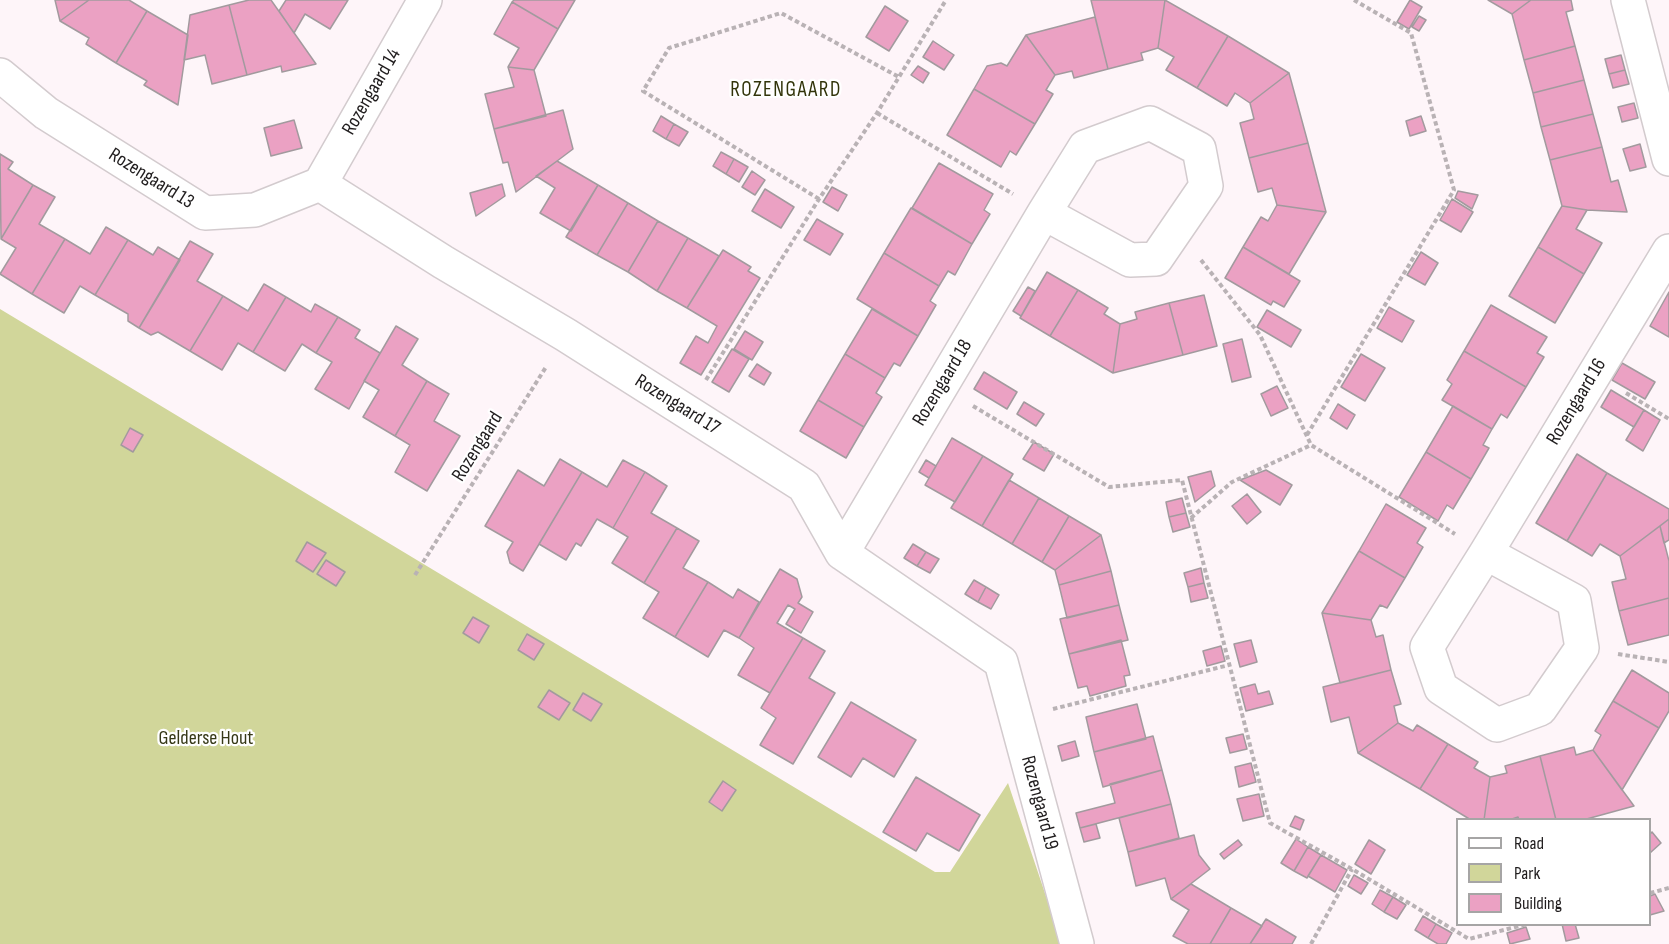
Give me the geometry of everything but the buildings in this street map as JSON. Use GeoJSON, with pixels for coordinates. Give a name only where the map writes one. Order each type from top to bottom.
{"type":"FeatureCollection","features":[{"type":"Feature","properties":{"kind":"street","name":"Rozengaard 14"},"geometry":{"type":"LineString","coordinates":[[320,184],[424,0]]}},
{"type":"Feature","properties":{"kind":"street"},"geometry":{"type":"LineString","coordinates":[[1628,0],[1669,159]]}},
{"type":"Feature","properties":{"kind":"street","name":"Rozengaard 13"},"geometry":{"type":"LineString","coordinates":[[0,75],[46,113],[205,213],[255,210],[320,184]]}},
{"type":"Feature","properties":{"kind":"street","name":"Rozengaard 18"},"geometry":{"type":"LineString","coordinates":[[842,553],[1044,213],[1085,147],[1150,123],[1199,149],[1206,186],[1156,260],[1130,260],[1044,213]]}},
{"type":"Feature","properties":{"kind":"street","name":"Rozengaard 17"},"geometry":{"type":"LineString","coordinates":[[320,184],[443,262],[566,335],[804,486],[842,553],[1001,662]]}},
{"type":"Feature","properties":{"kind":"street","name":"Rozengaard 16"},"geometry":{"type":"LineString","coordinates":[[1582,648],[1540,709],[1497,725],[1441,688],[1426,646],[1486,553],[1669,251]]}},
{"type":"Feature","properties":{"kind":"street"},"geometry":{"type":"LineString","coordinates":[[1486,553],[1574,601],[1582,648]]}},
{"type":"Feature","properties":{"kind":"street","name":"Rozengaard 19"},"geometry":{"type":"LineString","coordinates":[[1001,662],[1077,944]]}},
{"type":"Feature","properties":{"kind":"path"},"geometry":{"type":"LineString","coordinates":[[687,411],[819,198],[877,113],[946,0]]}},
{"type":"Feature","properties":{"kind":"path"},"geometry":{"type":"LineString","coordinates":[[1307,435],[1454,190],[1411,33],[1354,0]]}},
{"type":"Feature","properties":{"kind":"path"},"geometry":{"type":"LineString","coordinates":[[819,198],[643,91],[669,48],[781,13],[899,76]]}},
{"type":"Feature","properties":{"kind":"path"},"geometry":{"type":"LineString","coordinates":[[877,113],[1044,213]]}},
{"type":"Feature","properties":{"kind":"path"},"geometry":{"type":"LineString","coordinates":[[1177,230],[1260,335],[1311,445],[1486,553]]}},
{"type":"Feature","properties":{"kind":"path","name":"Rozengaard"},"geometry":{"type":"LineString","coordinates":[[415,575],[566,335]]}},
{"type":"Feature","properties":{"kind":"path"},"geometry":{"type":"LineString","coordinates":[[1594,374],[1669,419]]}},
{"type":"Feature","properties":{"kind":"path"},"geometry":{"type":"LineString","coordinates":[[941,387],[1109,487],[1182,480],[1270,823],[1469,939],[1519,926]]}},
{"type":"Feature","properties":{"kind":"path"},"geometry":{"type":"LineString","coordinates":[[1191,518],[1232,482],[1311,445]]}},
{"type":"Feature","properties":{"kind":"path"},"geometry":{"type":"LineString","coordinates":[[1582,648],[1669,662]]}},
{"type":"Feature","properties":{"kind":"path"},"geometry":{"type":"LineString","coordinates":[[1016,719],[1229,665]]}},
{"type":"Feature","properties":{"kind":"path"},"geometry":{"type":"LineString","coordinates":[[1311,944],[1352,869]]}},
{"type":"Feature","properties":{"kind":"path"},"geometry":{"type":"LineString","coordinates":[[1651,893],[1669,888]]}},
{"type":"Feature","properties":{"kind":"green space","name":"Gelderse Hout"},"geometry":{"type":"Polygon","coordinates":[[[0,309],[935,872],[950,872],[1008,783],[1059,935],[1067,944],[0,944],[0,309]]]}},
{"type":"Feature","properties":{"kind":"district","name":"ROZENGAARD"},"geometry":{"type":"Point","coordinates":[786,91]}}]}
